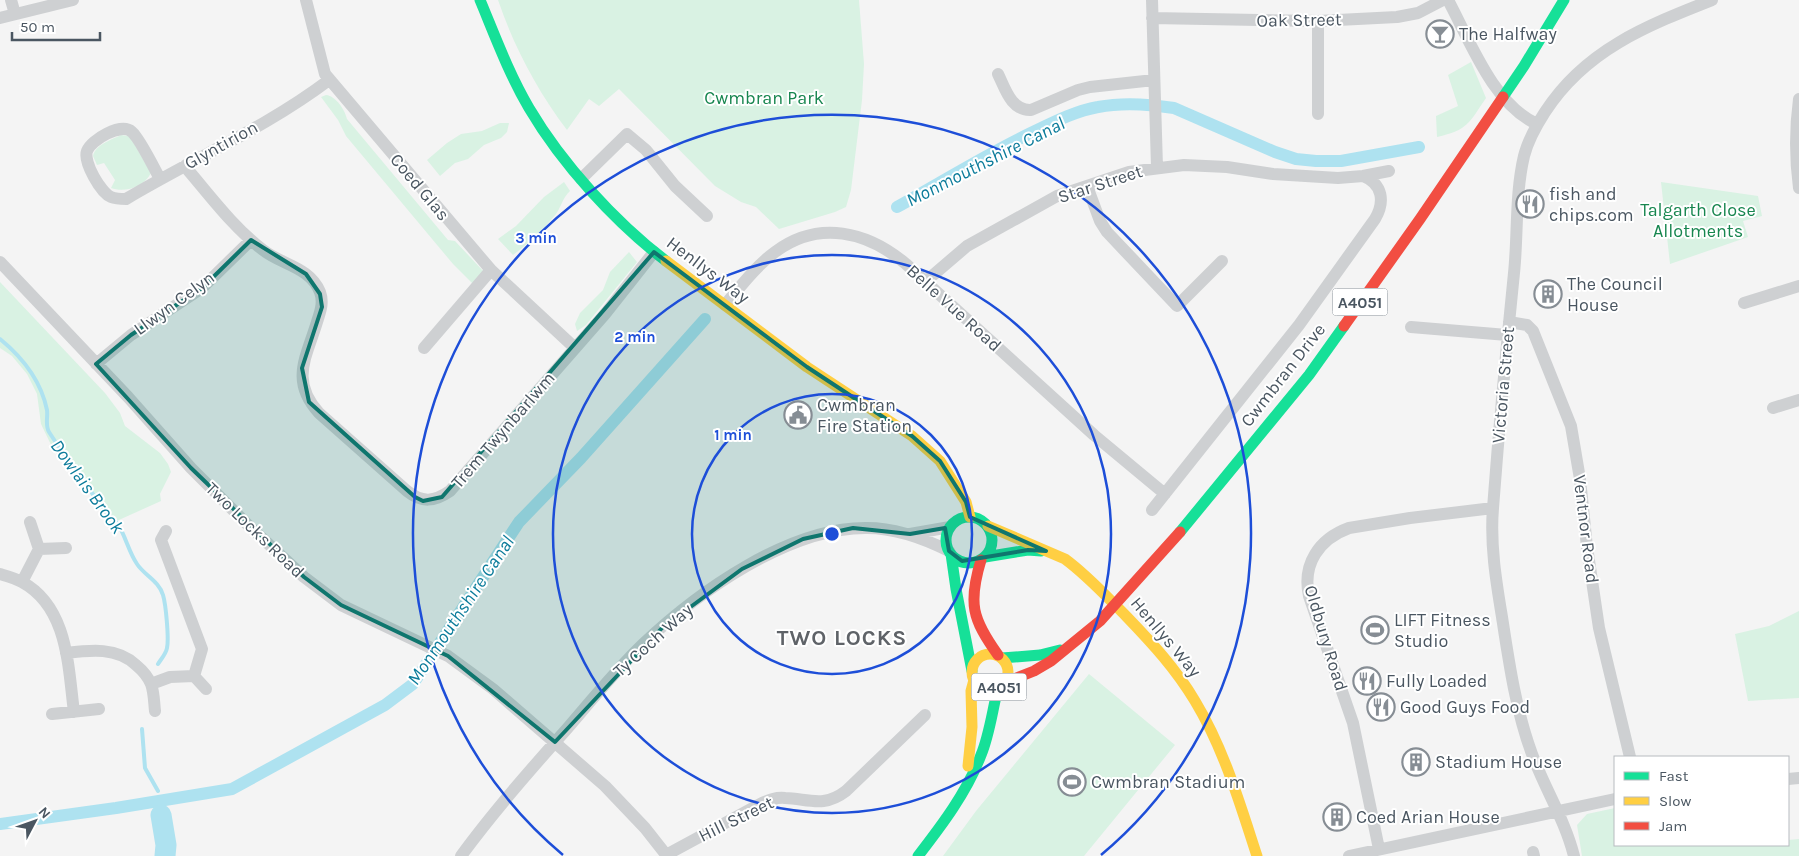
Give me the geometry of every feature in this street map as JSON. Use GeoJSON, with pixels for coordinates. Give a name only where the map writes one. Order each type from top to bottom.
{"type":"FeatureCollection","features":[{"type":"Feature","properties":{"kind":"street"},"geometry":{"type":"LineString","coordinates":[[11,0],[14,14]]}},
{"type":"Feature","properties":{"kind":"street"},"geometry":{"type":"LineString","coordinates":[[0,18],[73,0]]}},
{"type":"Feature","properties":{"kind":"street","name":"Coed Glas"},"geometry":{"type":"LineString","coordinates":[[306,0],[324,74],[491,270],[576,348]]}},
{"type":"Feature","properties":{"kind":"street","name":"Henllys Way"},"geometry":{"type":"LineString","coordinates":[[480,0],[493,34],[526,102],[557,150],[580,179],[626,227],[654,252],[806,367],[919,442],[940,461],[966,502],[970,516]]}},
{"type":"Feature","properties":{"kind":"street"},"geometry":{"type":"LineString","coordinates":[[1152,0],[1157,167]]}},
{"type":"Feature","properties":{"kind":"street","name":"Oak Street"},"geometry":{"type":"LineString","coordinates":[[1152,18],[1318,21],[1405,16],[1423,11],[1443,0]]}},
{"type":"Feature","properties":{"kind":"street"},"geometry":{"type":"LineString","coordinates":[[1448,0],[1482,66],[1501,93],[1518,112],[1537,124]]}},
{"type":"Feature","properties":{"kind":"street","name":"Cwmbran Drive"},"geometry":{"type":"LineString","coordinates":[[1067,648],[1100,621],[1168,546],[1309,375],[1524,66],[1564,0]]}},
{"type":"Feature","properties":{"kind":"street","name":"Victoria Street"},"geometry":{"type":"LineString","coordinates":[[1574,856],[1559,811],[1529,744],[1509,659],[1494,562],[1493,508],[1514,270],[1520,172],[1529,141],[1537,124],[1568,83],[1604,51],[1642,29],[1712,0]]}},
{"type":"Feature","properties":{"kind":"street"},"geometry":{"type":"LineString","coordinates":[[1318,21],[1318,114]]}},
{"type":"Feature","properties":{"kind":"street"},"geometry":{"type":"LineString","coordinates":[[998,74],[1011,101],[1020,109],[1026,110],[1031,110],[1078,90],[1090,87],[1154,80]]}},
{"type":"Feature","properties":{"kind":"street","name":"Glyntirion"},"geometry":{"type":"LineString","coordinates":[[160,179],[132,132],[124,128],[116,129],[93,143],[87,151],[86,159],[102,190],[110,197],[126,199],[245,133],[316,90],[329,80]]}},
{"type":"Feature","properties":{"kind":"street"},"geometry":{"type":"LineString","coordinates":[[1799,99],[1796,125],[1799,188]]}},
{"type":"Feature","properties":{"kind":"street"},"geometry":{"type":"LineString","coordinates":[[580,179],[627,134],[646,150],[675,186],[707,216]]}},
{"type":"Feature","properties":{"kind":"street","name":"Trem Twynbarlwm"},"geometry":{"type":"LineString","coordinates":[[186,165],[188,170],[226,214],[251,240],[265,252],[306,274],[315,283],[320,294],[322,307],[302,368],[302,379],[309,402],[319,414],[406,491],[423,501],[442,497],[450,491],[576,348],[654,252]]}},
{"type":"Feature","properties":{"kind":"street","name":"Star Street"},"geometry":{"type":"LineString","coordinates":[[926,282],[967,246],[1056,196],[1129,172],[1184,165],[1228,167],[1273,174],[1338,178],[1389,171]]}},
{"type":"Feature","properties":{"kind":"street"},"geometry":{"type":"LineString","coordinates":[[1152,510],[1293,333],[1375,219],[1381,208],[1380,191],[1373,181],[1363,176]]}},
{"type":"Feature","properties":{"kind":"street"},"geometry":{"type":"LineString","coordinates":[[1087,186],[1100,221],[1107,232],[1177,306],[1222,261]]}},
{"type":"Feature","properties":{"kind":"street","name":"Belle Vue Road"},"geometry":{"type":"LineString","coordinates":[[725,305],[741,285],[774,253],[796,240],[829,233],[853,234],[882,246],[895,254],[1094,434],[1165,494]]}},
{"type":"Feature","properties":{"kind":"street","name":"Llwyn Celyn"},"geometry":{"type":"LineString","coordinates":[[96,364],[131,335],[202,288],[251,240]]}},
{"type":"Feature","properties":{"kind":"street","name":"Two Locks Road"},"geometry":{"type":"LineString","coordinates":[[0,262],[248,526],[304,577],[341,605],[427,645],[469,671],[512,704],[626,807],[667,855]]}},
{"type":"Feature","properties":{"kind":"street"},"geometry":{"type":"LineString","coordinates":[[424,348],[491,270]]}},
{"type":"Feature","properties":{"kind":"street"},"geometry":{"type":"LineString","coordinates":[[1744,303],[1799,286]]}},
{"type":"Feature","properties":{"kind":"street","name":"Ventnor Road"},"geometry":{"type":"LineString","coordinates":[[1509,322],[1527,325],[1533,331],[1569,419],[1580,480],[1599,628],[1630,756]]}},
{"type":"Feature","properties":{"kind":"street"},"geometry":{"type":"LineString","coordinates":[[1411,327],[1507,335]]}},
{"type":"Feature","properties":{"kind":"street"},"geometry":{"type":"LineString","coordinates":[[1773,408],[1799,400]]}},
{"type":"Feature","properties":{"kind":"street","name":"Oldbury Road"},"geometry":{"type":"LineString","coordinates":[[1379,850],[1350,712],[1309,596],[1307,578],[1310,563],[1323,542],[1340,531],[1349,528],[1410,518],[1493,508]]}},
{"type":"Feature","properties":{"kind":"street"},"geometry":{"type":"LineString","coordinates":[[973,675],[946,539],[950,527],[955,521],[970,516],[983,521],[988,526],[992,538],[992,545],[983,558],[973,591],[973,608],[984,636],[1000,657]]}},
{"type":"Feature","properties":{"kind":"street"},"geometry":{"type":"LineString","coordinates":[[22,582],[39,549],[30,522]]}},
{"type":"Feature","properties":{"kind":"street","name":"Henllys Way"},"geometry":{"type":"LineString","coordinates":[[988,526],[1065,559],[1089,578],[1164,656],[1203,715],[1225,764],[1257,856]]}},
{"type":"Feature","properties":{"kind":"street","name":"Ty Coch Way"},"geometry":{"type":"LineString","coordinates":[[910,534],[950,527]]}},
{"type":"Feature","properties":{"kind":"street","name":"Ty Coch Way"},"geometry":{"type":"LineString","coordinates":[[461,856],[534,765],[645,643],[706,593],[742,569],[782,548],[820,534],[853,528],[868,528],[910,534],[950,552]]}},
{"type":"Feature","properties":{"kind":"street"},"geometry":{"type":"LineString","coordinates":[[166,531],[161,540],[202,649],[194,676]]}},
{"type":"Feature","properties":{"kind":"street"},"geometry":{"type":"LineString","coordinates":[[39,549],[66,548]]}},
{"type":"Feature","properties":{"kind":"street","name":"Henllys Way"},"geometry":{"type":"LineString","coordinates":[[983,558],[1028,550],[1046,551]]}},
{"type":"Feature","properties":{"kind":"street"},"geometry":{"type":"LineString","coordinates":[[950,552],[968,563],[983,558]]}},
{"type":"Feature","properties":{"kind":"street"},"geometry":{"type":"LineString","coordinates":[[0,574],[22,582],[35,592],[56,618],[62,632],[74,712]]}},
{"type":"Feature","properties":{"kind":"street","name":"A4051"},"geometry":{"type":"LineString","coordinates":[[964,787],[971,752],[971,691],[975,662],[981,656],[990,653],[1000,657],[1040,655],[1067,648]]}},
{"type":"Feature","properties":{"kind":"street","name":"A4051"},"geometry":{"type":"LineString","coordinates":[[973,675],[980,686],[988,690],[1034,672],[1067,648]]}},
{"type":"Feature","properties":{"kind":"street"},"geometry":{"type":"LineString","coordinates":[[66,653],[116,652],[130,659],[143,671],[151,684],[155,711]]}},
{"type":"Feature","properties":{"kind":"street","name":"A4051"},"geometry":{"type":"LineString","coordinates":[[918,856],[945,821],[982,754],[997,692],[1003,684],[1008,670],[1000,657]]}},
{"type":"Feature","properties":{"kind":"street"},"geometry":{"type":"LineString","coordinates":[[151,684],[170,677],[194,676],[206,689]]}},
{"type":"Feature","properties":{"kind":"street"},"geometry":{"type":"LineString","coordinates":[[52,714],[99,708]]}},
{"type":"Feature","properties":{"kind":"street","name":"Hill Street"},"geometry":{"type":"LineString","coordinates":[[667,855],[772,799],[784,798],[817,802],[832,800],[840,795],[925,715]]}},
{"type":"Feature","properties":{"kind":"street"},"geometry":{"type":"LineString","coordinates":[[1349,856],[1614,799]]}},
{"type":"Feature","properties":{"kind":"highlighted area"},"geometry":{"type":"Polygon","coordinates":[[[251,240],[306,274],[320,294],[322,307],[302,368],[309,402],[415,497],[423,501],[442,497],[654,252],[807,367],[912,436],[940,461],[966,502],[970,517],[1046,551],[1028,550],[962,561],[949,551],[945,528],[910,534],[853,528],[803,539],[742,569],[662,628],[555,742],[448,656],[341,605],[304,577],[191,468],[96,364],[131,335],[202,288],[251,240]]]}},
{"type":"Feature","properties":{"kind":"green space","name":"Cwmbran Park"},"geometry":{"type":"Polygon","coordinates":[[[498,0],[859,0],[864,64],[862,100],[851,190],[846,207],[779,229],[756,207],[741,202],[715,186],[619,89],[599,106],[589,99],[567,130],[527,68],[511,35],[498,0]]]}},
{"type":"Feature","properties":{"kind":"green space"},"geometry":{"type":"Polygon","coordinates":[[[1471,62],[1486,98],[1476,114],[1462,128],[1437,137],[1436,116],[1458,106],[1448,75],[1471,62]]]}},
{"type":"Feature","properties":{"kind":"green space"},"geometry":{"type":"Polygon","coordinates":[[[326,95],[340,104],[347,119],[448,240],[455,241],[485,273],[474,285],[453,264],[346,136],[338,120],[321,97],[326,95]]]}},
{"type":"Feature","properties":{"kind":"green space"},"geometry":{"type":"Polygon","coordinates":[[[500,123],[509,123],[507,132],[501,138],[484,145],[468,159],[455,163],[440,176],[427,160],[461,134],[482,131],[500,123]]]}},
{"type":"Feature","properties":{"kind":"green space"},"geometry":{"type":"Polygon","coordinates":[[[121,135],[128,136],[132,140],[151,173],[144,182],[134,188],[122,190],[111,188],[115,180],[104,163],[97,165],[93,156],[100,146],[121,135]]]}},
{"type":"Feature","properties":{"kind":"green space"},"geometry":{"type":"Polygon","coordinates":[[[564,182],[570,191],[556,214],[536,236],[513,255],[498,239],[516,226],[544,197],[564,182]]]}},
{"type":"Feature","properties":{"kind":"green space","name":"Talgarth Close Allotments"},"geometry":{"type":"Polygon","coordinates":[[[1661,182],[1758,196],[1762,216],[1743,221],[1748,237],[1670,264],[1661,182]]]}},
{"type":"Feature","properties":{"kind":"green space"},"geometry":{"type":"Polygon","coordinates":[[[629,252],[637,262],[586,325],[577,331],[575,324],[580,313],[603,290],[610,272],[629,252]]]}},
{"type":"Feature","properties":{"kind":"green space"},"geometry":{"type":"Polygon","coordinates":[[[0,282],[105,393],[120,413],[125,426],[160,453],[171,472],[160,494],[161,501],[110,524],[91,495],[54,451],[41,424],[37,394],[27,374],[12,356],[0,348],[0,282]]]}},
{"type":"Feature","properties":{"kind":"green space"},"geometry":{"type":"Polygon","coordinates":[[[1799,611],[1799,698],[1748,701],[1735,634],[1769,626],[1799,611]]]}},
{"type":"Feature","properties":{"kind":"green space","name":"Cwmbran Stadium"},"geometry":{"type":"Polygon","coordinates":[[[1089,674],[1175,745],[1084,856],[943,856],[976,811],[1089,674]]]}},
{"type":"Feature","properties":{"kind":"green space"},"geometry":{"type":"Polygon","coordinates":[[[1614,808],[1614,846],[1789,846],[1789,840],[1799,839],[1799,856],[1582,856],[1577,825],[1587,814],[1614,808]]]}},
{"type":"Feature","properties":{"kind":"waterway","name":"Monmouthshire Canal"},"geometry":{"type":"LineString","coordinates":[[897,207],[980,159],[1055,121],[1072,114],[1107,105],[1136,104],[1174,108],[1275,152],[1296,159],[1341,161],[1419,147]]}},
{"type":"Feature","properties":{"kind":"waterway","name":"Monmouthshire Canal"},"geometry":{"type":"LineString","coordinates":[[0,824],[232,789],[385,705],[413,684],[519,522],[581,458],[705,319]]}},
{"type":"Feature","properties":{"kind":"waterway","name":"Dowlais Brook"},"geometry":{"type":"LineString","coordinates":[[0,339],[23,362],[40,389],[47,410],[49,432],[106,512],[118,524],[137,564],[161,590],[166,614],[168,644],[166,652],[158,664]]}},
{"type":"Feature","properties":{"kind":"waterway","name":"Dowlais Brook"},"geometry":{"type":"LineString","coordinates":[[142,729],[145,768],[158,791]]}},
{"type":"Feature","properties":{"kind":"waterway","name":"Dowlais Brook"},"geometry":{"type":"LineString","coordinates":[[161,815],[166,845],[165,856]]}},
{"type":"Feature","properties":{"kind":"traffic: fast"},"geometry":{"type":"LineString","coordinates":[[480,0],[515,82],[542,129],[573,171],[591,191],[628,229],[666,261]]}},
{"type":"Feature","properties":{"kind":"traffic: fast"},"geometry":{"type":"LineString","coordinates":[[1503,97],[1564,0]]}},
{"type":"Feature","properties":{"kind":"traffic: fast"},"geometry":{"type":"LineString","coordinates":[[1180,532],[1309,375],[1344,326]]}},
{"type":"Feature","properties":{"kind":"traffic: fast"},"geometry":{"type":"LineString","coordinates":[[969,517],[982,521],[988,527],[992,540],[988,553],[982,559],[969,563],[956,559],[950,553],[946,540],[950,527],[956,521],[969,517]]}},
{"type":"Feature","properties":{"kind":"traffic: fast"},"geometry":{"type":"LineString","coordinates":[[985,557],[1028,550],[1041,551]]}},
{"type":"Feature","properties":{"kind":"traffic: fast"},"geometry":{"type":"LineString","coordinates":[[951,554],[972,671]]}},
{"type":"Feature","properties":{"kind":"traffic: fast"},"geometry":{"type":"LineString","coordinates":[[1002,658],[1040,655],[1060,650]]}},
{"type":"Feature","properties":{"kind":"traffic: fast"},"geometry":{"type":"LineString","coordinates":[[918,856],[953,808],[969,782],[981,755],[997,692],[1001,686]]}},
{"type":"Feature","properties":{"kind":"traffic: slow"},"geometry":{"type":"LineString","coordinates":[[666,261],[807,367],[912,436],[940,461],[966,502],[970,517]]}},
{"type":"Feature","properties":{"kind":"traffic: slow"},"geometry":{"type":"LineString","coordinates":[[988,526],[1065,559],[1104,594],[1163,657],[1188,689],[1215,738],[1257,856]]}},
{"type":"Feature","properties":{"kind":"traffic: slow"},"geometry":{"type":"LineString","coordinates":[[990,654],[997,655],[1003,659],[1007,665],[1008,672],[1007,679],[1003,685],[997,689],[990,690],[983,689],[977,685],[973,679],[972,672],[973,665],[977,659],[983,655],[990,654]]}},
{"type":"Feature","properties":{"kind":"traffic: slow"},"geometry":{"type":"LineString","coordinates":[[968,766],[972,727],[971,691],[974,680]]}},
{"type":"Feature","properties":{"kind":"traffic: jam"},"geometry":{"type":"LineString","coordinates":[[1344,326],[1503,97]]}},
{"type":"Feature","properties":{"kind":"traffic: jam"},"geometry":{"type":"LineString","coordinates":[[1004,683],[1034,671],[1051,661],[1100,621],[1180,532]]}},
{"type":"Feature","properties":{"kind":"traffic: jam"},"geometry":{"type":"LineString","coordinates":[[981,560],[975,588],[975,610],[983,631],[998,655]]}},
{"type":"Feature","properties":{"kind":"place","name":"The Halfway"},"geometry":{"type":"Point","coordinates":[1440,34]}},
{"type":"Feature","properties":{"kind":"place","name":"fish and chips.com"},"geometry":{"type":"Point","coordinates":[1530,204]}},
{"type":"Feature","properties":{"kind":"place","name":"The Council House"},"geometry":{"type":"Point","coordinates":[1548,294]}},
{"type":"Feature","properties":{"kind":"place","name":"Cwmbran Fire Station"},"geometry":{"type":"Point","coordinates":[798,415]}},
{"type":"Feature","properties":{"kind":"place","name":"LIFT Fitness Studio"},"geometry":{"type":"Point","coordinates":[1375,630]}},
{"type":"Feature","properties":{"kind":"place","name":"Fully Loaded"},"geometry":{"type":"Point","coordinates":[1367,681]}},
{"type":"Feature","properties":{"kind":"place","name":"Good Guys Food"},"geometry":{"type":"Point","coordinates":[1381,707]}},
{"type":"Feature","properties":{"kind":"place","name":"Stadium House"},"geometry":{"type":"Point","coordinates":[1416,762]}},
{"type":"Feature","properties":{"kind":"place","name":"Cwmbran Stadium"},"geometry":{"type":"Point","coordinates":[1072,782]}},
{"type":"Feature","properties":{"kind":"place","name":"Coed Arian House"},"geometry":{"type":"Point","coordinates":[1337,817]}},
{"type":"Feature","properties":{"kind":"district","name":"TWO LOCKS"},"geometry":{"type":"Point","coordinates":[842,637]}}]}
